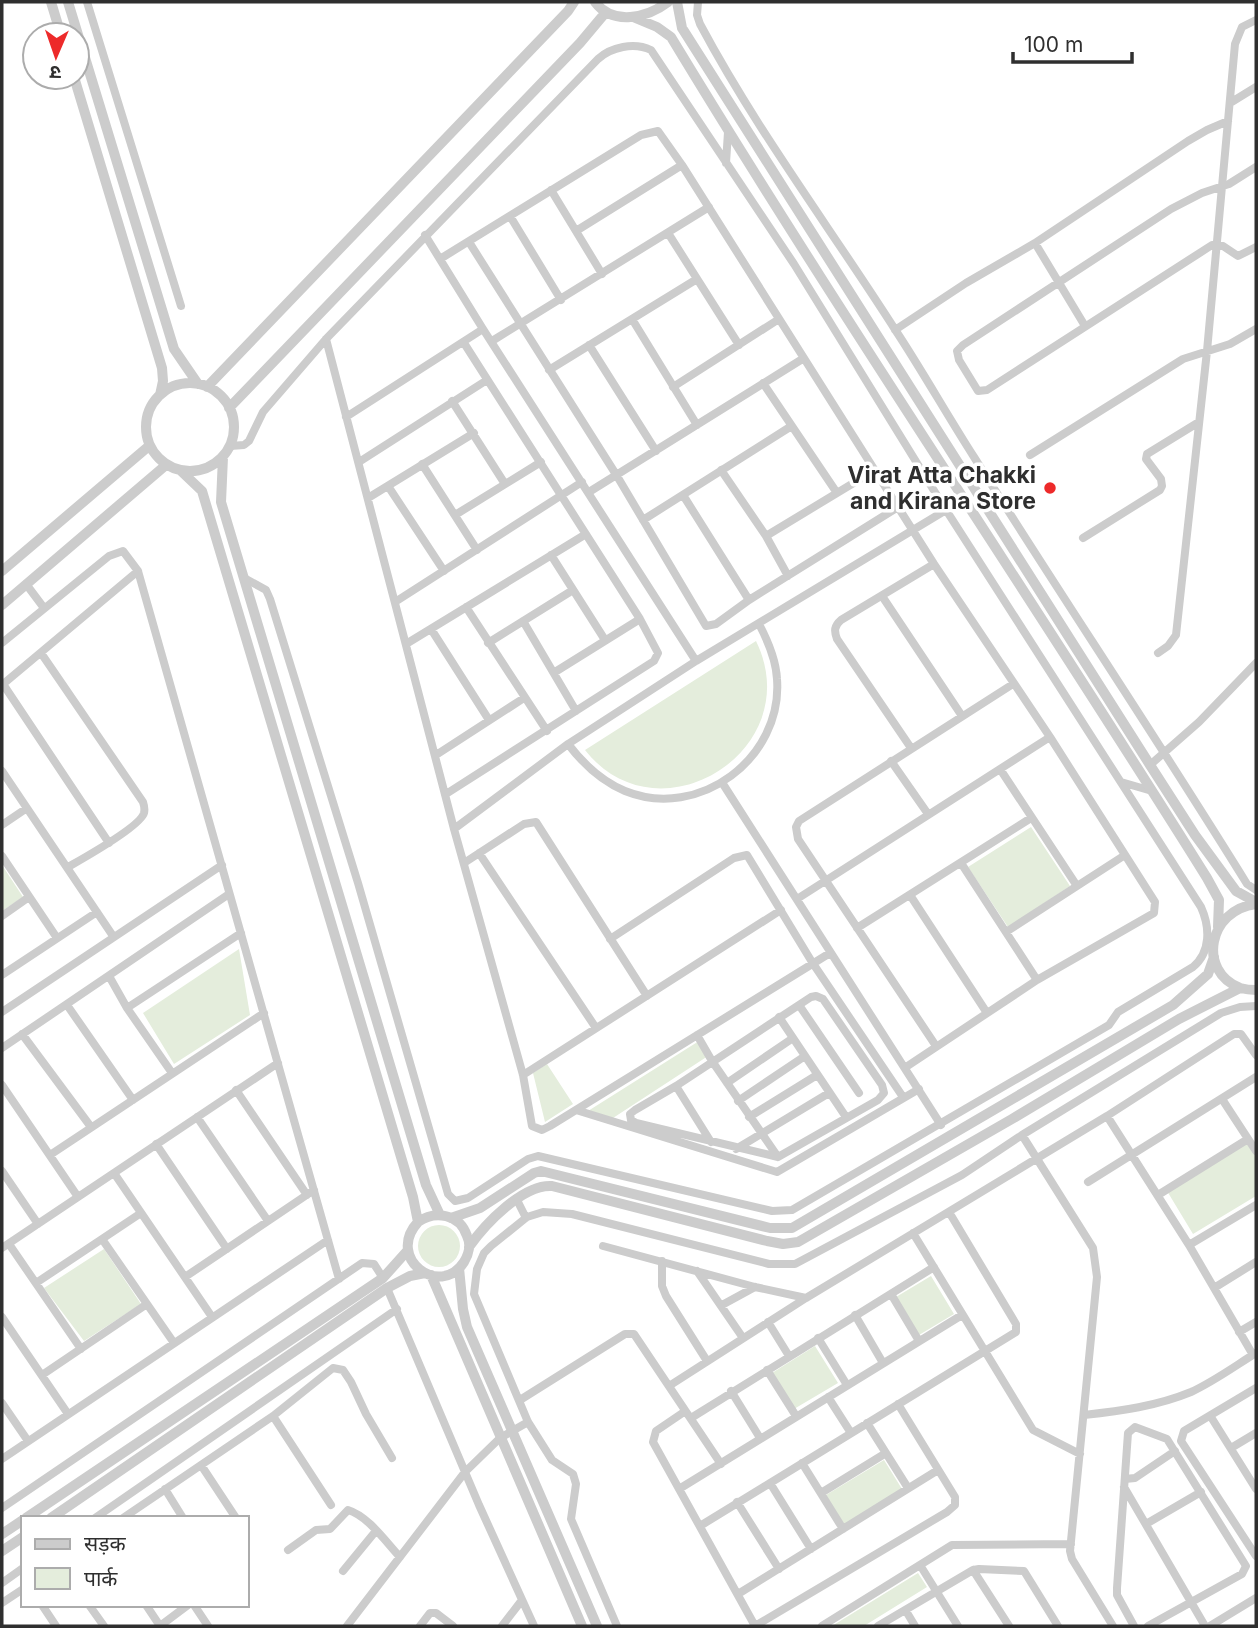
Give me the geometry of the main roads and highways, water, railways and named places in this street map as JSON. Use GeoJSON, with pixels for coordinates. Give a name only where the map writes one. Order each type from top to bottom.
{"type":"FeatureCollection","features":[{"type":"Feature","properties":{"kind":"place","name":"Virat Atta Chakki and Kirana Store"},"geometry":{"type":"Point","coordinates":[1050,488]}}]}
